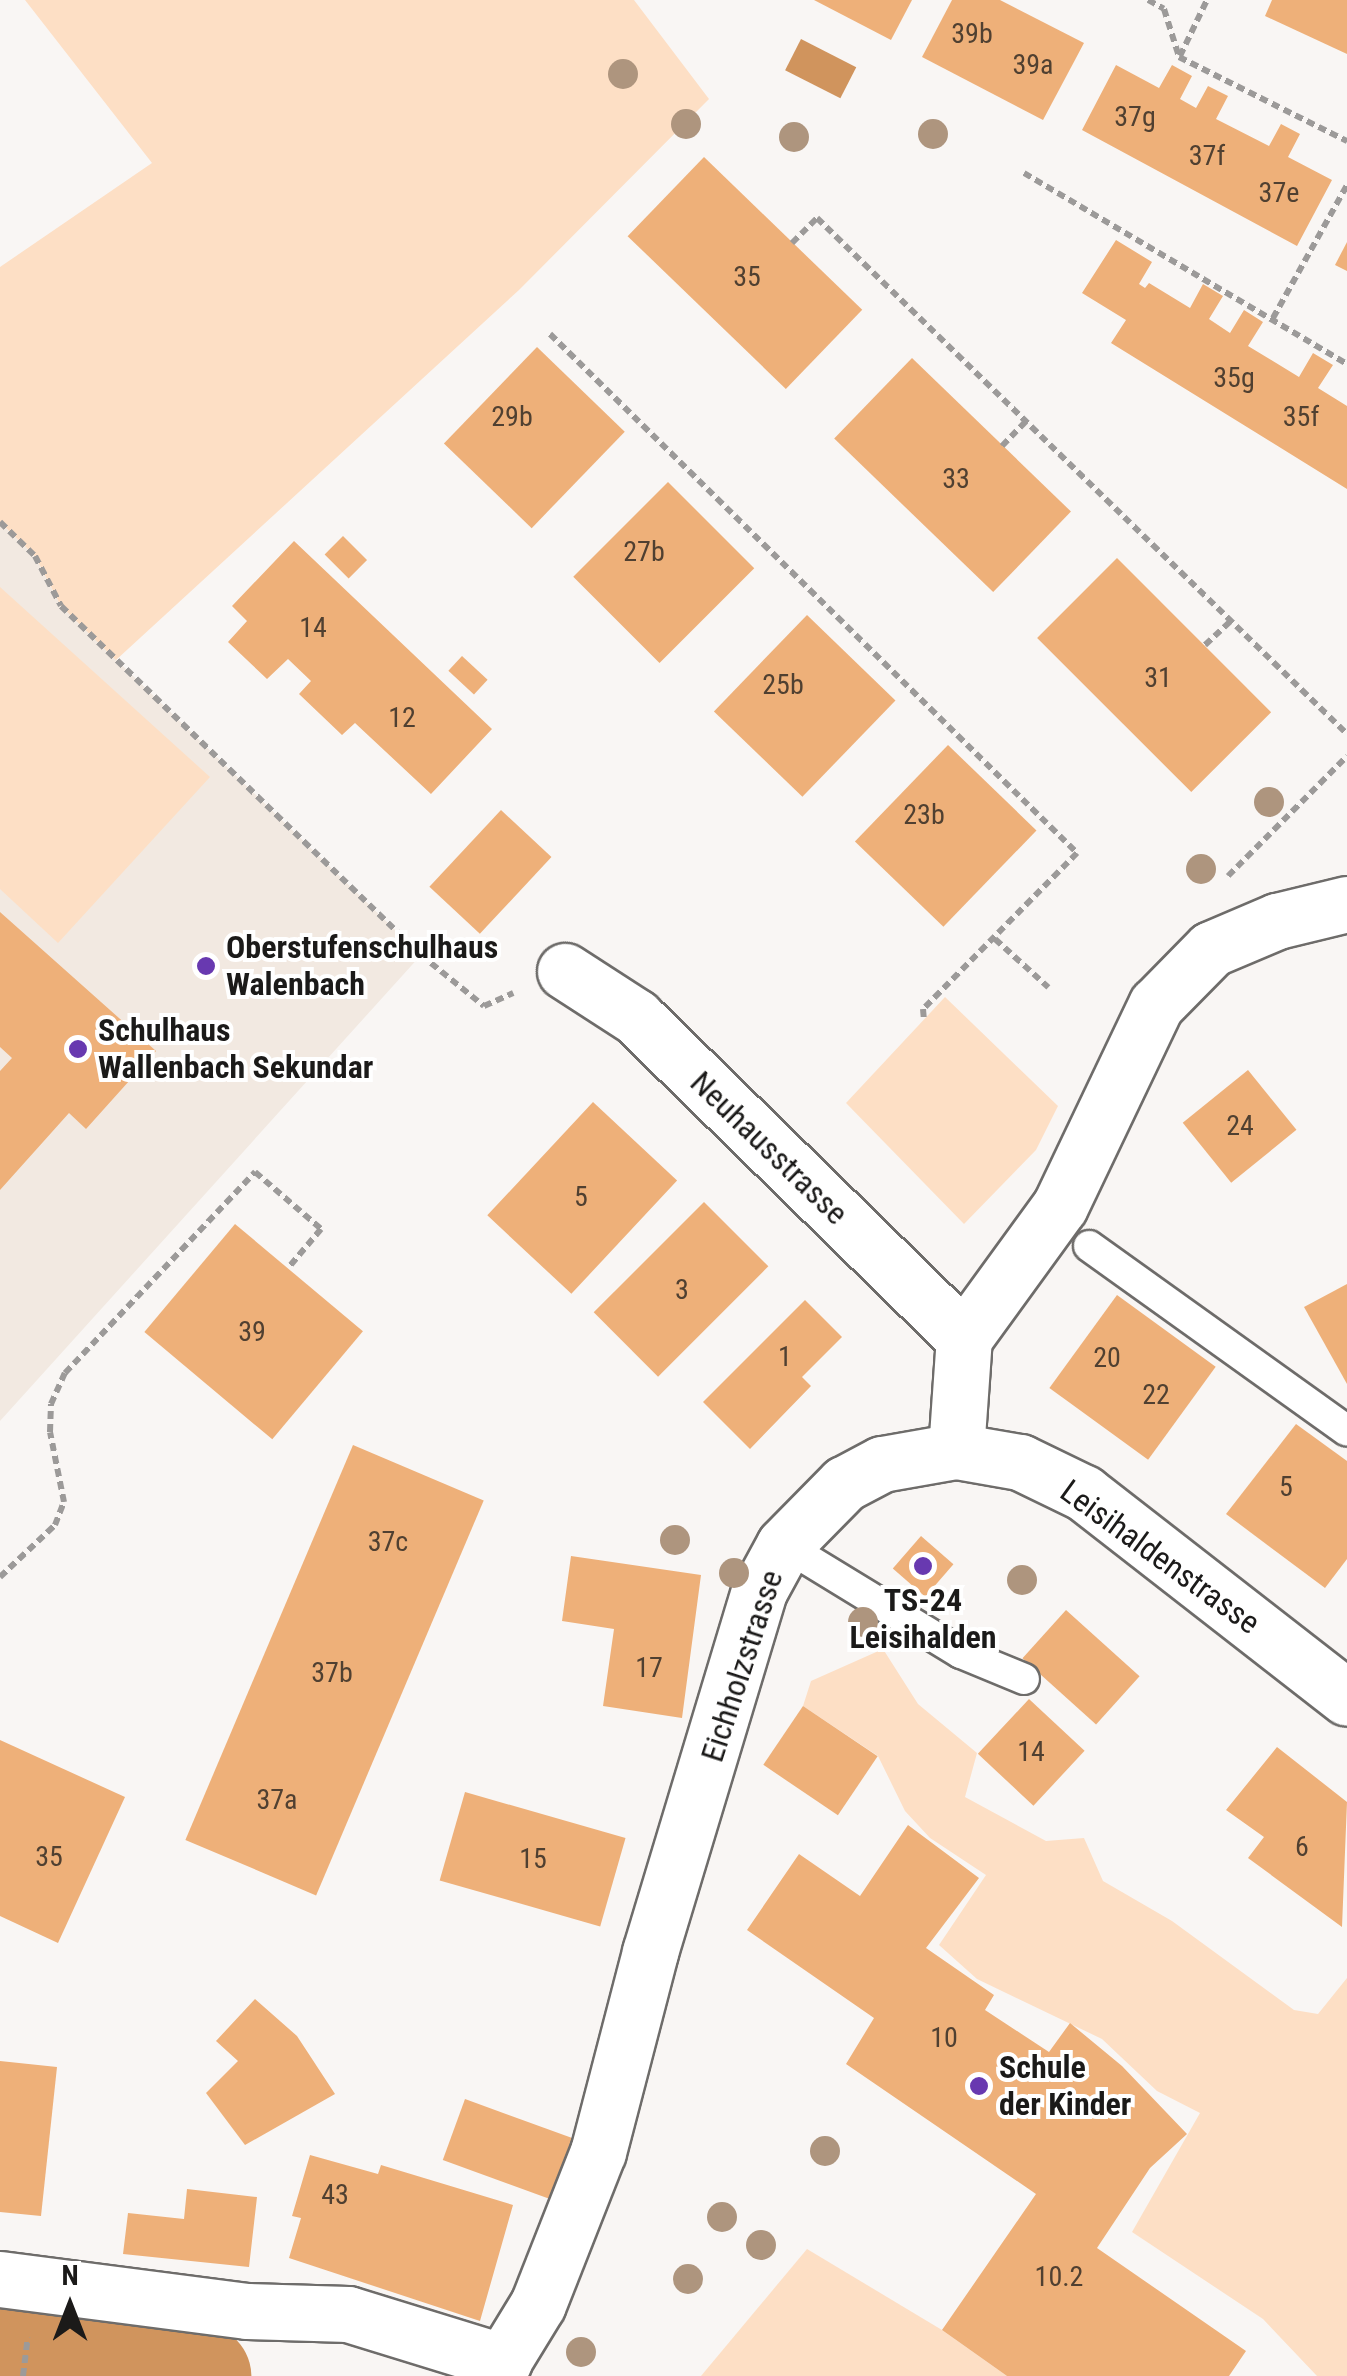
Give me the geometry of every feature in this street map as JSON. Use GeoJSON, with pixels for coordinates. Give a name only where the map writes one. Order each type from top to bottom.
{"type":"FeatureCollection","features":[{"type":"Feature","properties":{"kind":"street"},"geometry":{"type":"LineString","coordinates":[[956,1452],[964,1338],[1060,1206],[1156,1004],[1211,949],[1277,921],[1347,904]]}},
{"type":"Feature","properties":{"kind":"street","name":"Neuhausstrasse"},"geometry":{"type":"LineString","coordinates":[[565,971],[636,1017],[964,1338]]}},
{"type":"Feature","properties":{"kind":"street","name":"Eichholzstrasse"},"geometry":{"type":"LineString","coordinates":[[499,2369],[566,2242],[598,2152],[650,1952],[759,1591],[784,1546],[844,1484],[882,1464],[956,1452]]}},
{"type":"Feature","properties":{"kind":"street","name":"Leisihaldenstrasse"},"geometry":{"type":"LineString","coordinates":[[956,1452],[1020,1462],[1084,1493],[1347,1698]]}},
{"type":"Feature","properties":{"kind":"street"},"geometry":{"type":"LineString","coordinates":[[0,2279],[231,2310],[348,2314],[499,2369]]}},
{"type":"Feature","properties":{"kind":"lane"},"geometry":{"type":"LineString","coordinates":[[1090,1246],[1347,1431]]}},
{"type":"Feature","properties":{"kind":"lane"},"geometry":{"type":"LineString","coordinates":[[784,1546],[961,1653],[1024,1679]]}},
{"type":"Feature","properties":{"kind":"path"},"geometry":{"type":"LineString","coordinates":[[1148,0],[1164,9],[1179,57],[1347,141]]}},
{"type":"Feature","properties":{"kind":"path"},"geometry":{"type":"LineString","coordinates":[[1179,57],[1206,0]]}},
{"type":"Feature","properties":{"kind":"path"},"geometry":{"type":"LineString","coordinates":[[1024,173],[1347,364]]}},
{"type":"Feature","properties":{"kind":"path"},"geometry":{"type":"LineString","coordinates":[[1272,318],[1347,185]]}},
{"type":"Feature","properties":{"kind":"path"},"geometry":{"type":"LineString","coordinates":[[792,243],[817,218],[1347,734]]}},
{"type":"Feature","properties":{"kind":"path"},"geometry":{"type":"LineString","coordinates":[[550,334],[1077,854],[924,1010],[924,1020]]}},
{"type":"Feature","properties":{"kind":"path"},"geometry":{"type":"LineString","coordinates":[[1002,446],[1026,421]]}},
{"type":"Feature","properties":{"kind":"path"},"geometry":{"type":"LineString","coordinates":[[0,522],[35,556],[61,606],[484,1006],[565,971]]}},
{"type":"Feature","properties":{"kind":"path"},"geometry":{"type":"LineString","coordinates":[[1206,645],[1231,621]]}},
{"type":"Feature","properties":{"kind":"path"},"geometry":{"type":"LineString","coordinates":[[994,939],[1048,987]]}},
{"type":"Feature","properties":{"kind":"path"},"geometry":{"type":"LineString","coordinates":[[0,1576],[55,1525],[64,1502],[64,1478],[50,1432],[51,1404],[65,1373],[255,1172],[320,1230],[288,1268]]}},
{"type":"Feature","properties":{"kind":"shaded area"},"geometry":{"type":"Polygon","coordinates":[[[25,0],[634,0],[709,99],[519,290],[116,660],[61,606],[35,556],[0,522],[0,267],[152,163],[25,0]]]}},
{"type":"Feature","properties":{"kind":"shaded area"},"geometry":{"type":"Polygon","coordinates":[[[801,39],[856,67],[840,98],[785,70],[801,39]]]}},
{"type":"Feature","properties":{"kind":"shaded area","name":"Oberstufenschulhaus Walenbach"},"geometry":{"type":"Polygon","coordinates":[[[0,522],[35,556],[61,606],[421,955],[0,1421],[0,522]]]}},
{"type":"Feature","properties":{"kind":"shaded area"},"geometry":{"type":"Polygon","coordinates":[[[0,587],[210,777],[58,943],[0,889],[0,587]]]}},
{"type":"Feature","properties":{"kind":"shaded area"},"geometry":{"type":"Polygon","coordinates":[[[945,997],[1058,1106],[1036,1150],[964,1224],[846,1103],[945,997]]]}},
{"type":"Feature","properties":{"kind":"shaded area"},"geometry":{"type":"Polygon","coordinates":[[[883,1649],[918,1704],[977,1753],[965,1797],[1046,1841],[1084,1838],[1103,1881],[1172,1921],[1294,2010],[1318,2014],[1347,1978],[1347,2376],[1317,2376],[1263,2319],[1132,2232],[1200,2113],[1157,2091],[1102,2039],[977,1979],[939,1945],[986,1875],[930,1838],[905,1811],[878,1756],[803,1706],[811,1681],[883,1649]]]}},
{"type":"Feature","properties":{"kind":"shaded area"},"geometry":{"type":"Polygon","coordinates":[[[807,2249],[942,2330],[1007,2376],[701,2376],[807,2249]]]}},
{"type":"Feature","properties":{"kind":"building"},"geometry":{"type":"Polygon","coordinates":[[[814,0],[912,0],[891,40],[814,0]]]}},
{"type":"Feature","properties":{"kind":"building"},"geometry":{"type":"Polygon","coordinates":[[[952,0],[1000,0],[1084,43],[1043,120],[922,57],[952,0]]]}},
{"type":"Feature","properties":{"kind":"building"},"geometry":{"type":"Polygon","coordinates":[[[1272,0],[1347,0],[1347,54],[1265,16],[1272,0]]]}},
{"type":"Feature","properties":{"kind":"building"},"geometry":{"type":"Polygon","coordinates":[[[1116,65],[1159,88],[1172,65],[1192,76],[1180,99],[1196,108],[1208,86],[1228,96],[1216,119],[1269,146],[1281,124],[1300,134],[1288,157],[1332,180],[1297,246],[1082,130],[1116,65]]]}},
{"type":"Feature","properties":{"kind":"building"},"geometry":{"type":"Polygon","coordinates":[[[704,157],[862,310],[786,389],[628,236],[704,157]]]}},
{"type":"Feature","properties":{"kind":"building"},"geometry":{"type":"Polygon","coordinates":[[[1116,240],[1152,262],[1139,284],[1145,288],[1149,283],[1190,308],[1203,284],[1223,296],[1209,319],[1230,333],[1244,310],[1263,322],[1248,346],[1299,377],[1313,353],[1333,365],[1318,388],[1347,406],[1347,489],[1111,343],[1126,320],[1082,293],[1116,240]]]}},
{"type":"Feature","properties":{"kind":"building"},"geometry":{"type":"Polygon","coordinates":[[[1347,242],[1347,271],[1335,265],[1347,242]]]}},
{"type":"Feature","properties":{"kind":"building"},"geometry":{"type":"Polygon","coordinates":[[[537,347],[625,432],[532,528],[444,443],[537,347]]]}},
{"type":"Feature","properties":{"kind":"building"},"geometry":{"type":"Polygon","coordinates":[[[912,358],[1071,512],[993,592],[834,439],[912,358]]]}},
{"type":"Feature","properties":{"kind":"building"},"geometry":{"type":"Polygon","coordinates":[[[668,482],[754,568],[660,663],[573,577],[668,482]]]}},
{"type":"Feature","properties":{"kind":"building"},"geometry":{"type":"Polygon","coordinates":[[[343,536],[367,560],[349,578],[325,554],[343,536]]]}},
{"type":"Feature","properties":{"kind":"building"},"geometry":{"type":"Polygon","coordinates":[[[294,541],[492,729],[431,794],[355,723],[342,735],[299,694],[311,681],[288,659],[267,679],[228,642],[247,621],[232,606],[294,541]]]}},
{"type":"Feature","properties":{"kind":"building"},"geometry":{"type":"Polygon","coordinates":[[[1117,558],[1271,712],[1191,792],[1037,638],[1117,558]]]}},
{"type":"Feature","properties":{"kind":"building"},"geometry":{"type":"Polygon","coordinates":[[[807,615],[895,700],[802,797],[714,711],[807,615]]]}},
{"type":"Feature","properties":{"kind":"building"},"geometry":{"type":"Polygon","coordinates":[[[462,656],[488,680],[474,694],[448,671],[462,656]]]}},
{"type":"Feature","properties":{"kind":"building"},"geometry":{"type":"Polygon","coordinates":[[[948,745],[1036,830],[943,927],[855,841],[948,745]]]}},
{"type":"Feature","properties":{"kind":"building"},"geometry":{"type":"Polygon","coordinates":[[[501,810],[551,857],[480,934],[429,887],[501,810]]]}},
{"type":"Feature","properties":{"kind":"building","name":"Schulhaus Wallenbach Sekundar"},"geometry":{"type":"Polygon","coordinates":[[[0,912],[156,1051],[86,1129],[69,1113],[0,1190],[0,1071],[12,1058],[0,1047],[0,912]]]}},
{"type":"Feature","properties":{"kind":"building"},"geometry":{"type":"Polygon","coordinates":[[[1248,1070],[1296,1130],[1231,1183],[1183,1123],[1248,1070]]]}},
{"type":"Feature","properties":{"kind":"building"},"geometry":{"type":"Polygon","coordinates":[[[593,1102],[677,1180],[571,1294],[487,1215],[593,1102]]]}},
{"type":"Feature","properties":{"kind":"building"},"geometry":{"type":"Polygon","coordinates":[[[704,1202],[768,1266],[658,1377],[594,1312],[704,1202]]]}},
{"type":"Feature","properties":{"kind":"building"},"geometry":{"type":"Polygon","coordinates":[[[235,1224],[363,1331],[272,1439],[144,1332],[235,1224]]]}},
{"type":"Feature","properties":{"kind":"building"},"geometry":{"type":"Polygon","coordinates":[[[1347,1284],[1347,1384],[1304,1307],[1347,1284]]]}},
{"type":"Feature","properties":{"kind":"building"},"geometry":{"type":"Polygon","coordinates":[[[1117,1295],[1216,1367],[1148,1460],[1049,1388],[1117,1295]]]}},
{"type":"Feature","properties":{"kind":"building"},"geometry":{"type":"Polygon","coordinates":[[[805,1300],[842,1337],[802,1377],[811,1386],[750,1449],[703,1402],[805,1300]]]}},
{"type":"Feature","properties":{"kind":"building"},"geometry":{"type":"Polygon","coordinates":[[[1296,1424],[1347,1461],[1347,1559],[1325,1588],[1226,1514],[1296,1424]]]}},
{"type":"Feature","properties":{"kind":"building"},"geometry":{"type":"Polygon","coordinates":[[[353,1445],[484,1500],[316,1895],[185,1840],[353,1445]]]}},
{"type":"Feature","properties":{"kind":"building","name":"TS-24 Leisihalden"},"geometry":{"type":"Polygon","coordinates":[[[921,1536],[953,1564],[925,1597],[893,1568],[921,1536]]]}},
{"type":"Feature","properties":{"kind":"building"},"geometry":{"type":"Polygon","coordinates":[[[571,1556],[701,1575],[682,1718],[603,1706],[614,1629],[562,1621],[571,1556]]]}},
{"type":"Feature","properties":{"kind":"building"},"geometry":{"type":"Polygon","coordinates":[[[1066,1610],[1140,1676],[1096,1725],[1023,1658],[1066,1610]]]}},
{"type":"Feature","properties":{"kind":"building"},"geometry":{"type":"Polygon","coordinates":[[[1029,1699],[1085,1751],[1033,1806],[978,1754],[1029,1699]]]}},
{"type":"Feature","properties":{"kind":"building"},"geometry":{"type":"Polygon","coordinates":[[[803,1706],[878,1756],[838,1815],[763,1765],[803,1706]]]}},
{"type":"Feature","properties":{"kind":"building"},"geometry":{"type":"Polygon","coordinates":[[[0,1740],[125,1797],[58,1943],[0,1916],[0,1740]]]}},
{"type":"Feature","properties":{"kind":"building"},"geometry":{"type":"Polygon","coordinates":[[[1277,1747],[1347,1802],[1342,1927],[1248,1858],[1264,1837],[1226,1810],[1277,1747]]]}},
{"type":"Feature","properties":{"kind":"building"},"geometry":{"type":"Polygon","coordinates":[[[465,1792],[626,1838],[600,1926],[440,1880],[465,1792]]]}},
{"type":"Feature","properties":{"kind":"building"},"geometry":{"type":"Polygon","coordinates":[[[908,1825],[979,1878],[926,1948],[994,1995],[985,2010],[1049,2052],[1070,2023],[1122,2066],[1187,2134],[1150,2168],[1097,2248],[1246,2351],[1229,2376],[1007,2376],[942,2330],[1036,2194],[846,2064],[874,2018],[747,1930],[799,1854],[860,1896],[908,1825]]]}},
{"type":"Feature","properties":{"kind":"building"},"geometry":{"type":"Polygon","coordinates":[[[255,1999],[297,2036],[335,2094],[245,2145],[206,2093],[238,2061],[216,2041],[255,1999]]]}},
{"type":"Feature","properties":{"kind":"building"},"geometry":{"type":"Polygon","coordinates":[[[0,2061],[57,2067],[41,2216],[0,2212],[0,2061]]]}},
{"type":"Feature","properties":{"kind":"building"},"geometry":{"type":"Polygon","coordinates":[[[465,2099],[572,2138],[550,2199],[443,2160],[465,2099]]]}},
{"type":"Feature","properties":{"kind":"building"},"geometry":{"type":"Polygon","coordinates":[[[310,2155],[378,2174],[381,2165],[513,2205],[480,2321],[289,2258],[301,2218],[292,2216],[310,2155]]]}},
{"type":"Feature","properties":{"kind":"building"},"geometry":{"type":"Polygon","coordinates":[[[187,2189],[257,2197],[249,2267],[123,2254],[128,2213],[184,2219],[187,2189]]]}},
{"type":"Feature","properties":{"kind":"waterway"},"geometry":{"type":"LineString","coordinates":[[0,2351],[198,2376]]}},
{"type":"Feature","properties":{"kind":"place","name":"Oberstufenschulhaus Walenbach"},"geometry":{"type":"Point","coordinates":[206,966]}},
{"type":"Feature","properties":{"kind":"place","name":"Schulhaus Wallenbach Sekundar"},"geometry":{"type":"Point","coordinates":[78,1049]}},
{"type":"Feature","properties":{"kind":"place","name":"TS-24 Leisihalden"},"geometry":{"type":"Point","coordinates":[923,1566]}},
{"type":"Feature","properties":{"kind":"place","name":"Schule der Kinder"},"geometry":{"type":"Point","coordinates":[979,2086]}}]}
